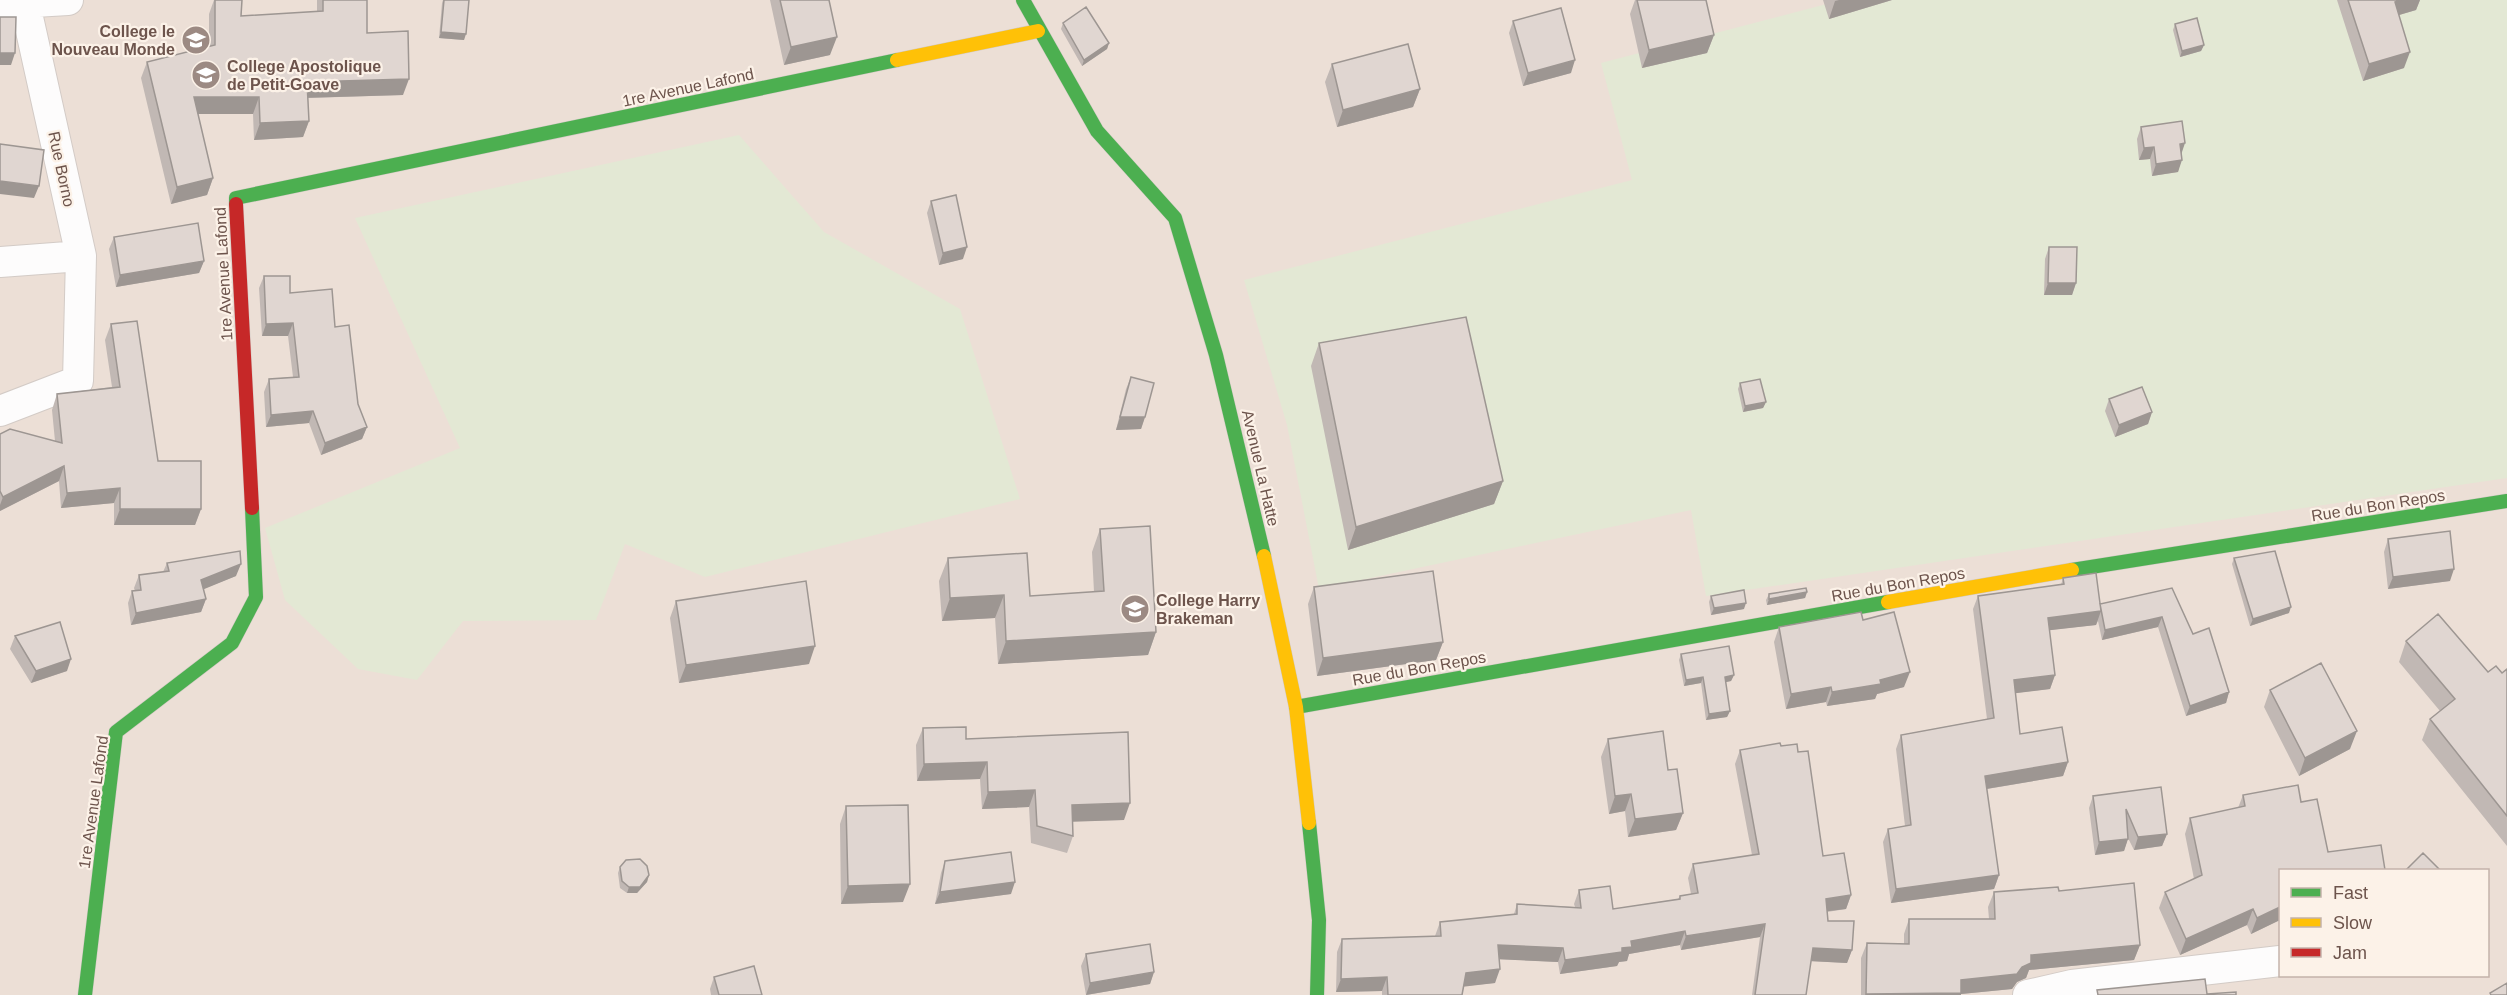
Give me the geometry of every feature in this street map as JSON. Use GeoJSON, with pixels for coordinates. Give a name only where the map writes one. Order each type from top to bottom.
{"type":"FeatureCollection","features":[{"type":"Feature","properties":{"kind":"street"},"geometry":{"type":"LineString","coordinates":[[13,4],[68,0]]}},
{"type":"Feature","properties":{"kind":"street","name":"Avenue La Hatte"},"geometry":{"type":"LineString","coordinates":[[1023,0],[1038,31],[1097,131],[1175,218],[1221,371],[1251,494],[1296,707],[1319,920],[1317,995]]}},
{"type":"Feature","properties":{"kind":"street","name":"Rue Borno"},"geometry":{"type":"LineString","coordinates":[[0,411],[78,381],[81,256],[13,4]]}},
{"type":"Feature","properties":{"kind":"street","name":"1re Avenue Lafond"},"geometry":{"type":"LineString","coordinates":[[85,995],[116,732],[232,643],[256,597],[236,198],[1038,31]]}},
{"type":"Feature","properties":{"kind":"street"},"geometry":{"type":"LineString","coordinates":[[0,262],[81,256]]}},
{"type":"Feature","properties":{"kind":"street","name":"Rue du Bon Repos"},"geometry":{"type":"LineString","coordinates":[[1296,707],[2049,574],[2507,501]]}},
{"type":"Feature","properties":{"kind":"street"},"geometry":{"type":"LineString","coordinates":[[2028,995],[2279,961]]}},
{"type":"Feature","properties":{"kind":"shaded area"},"geometry":{"type":"Polygon","coordinates":[[[0,0],[2507,0],[2507,995],[0,995],[0,0]]]}},
{"type":"Feature","properties":{"kind":"green space"},"geometry":{"type":"Polygon","coordinates":[[[1842,0],[2507,0],[2507,478],[1706,596],[1691,510],[1319,589],[1287,425],[1244,280],[1632,180],[1601,63],[1842,0]]]}},
{"type":"Feature","properties":{"kind":"green space"},"geometry":{"type":"Polygon","coordinates":[[[739,135],[824,232],[960,309],[1020,499],[705,577],[625,544],[596,620],[463,621],[417,680],[358,669],[285,600],[265,528],[460,448],[355,218],[739,135]]]}},
{"type":"Feature","properties":{"kind":"building"},"geometry":{"type":"Polygon","coordinates":[[[215,0],[242,0],[241,16],[323,11],[323,0],[367,0],[367,33],[408,31],[409,79],[307,82],[309,121],[260,123],[259,97],[194,97],[213,178],[177,187],[147,62],[215,45],[215,0]]]}},
{"type":"Feature","properties":{"kind":"building"},"geometry":{"type":"Polygon","coordinates":[[[444,0],[469,0],[466,34],[441,32],[444,0]]]}},
{"type":"Feature","properties":{"kind":"building"},"geometry":{"type":"Polygon","coordinates":[[[780,0],[829,0],[837,37],[791,47],[780,0]]]}},
{"type":"Feature","properties":{"kind":"building"},"geometry":{"type":"Polygon","coordinates":[[[1637,0],[1706,0],[1714,35],[1649,50],[1637,0]]]}},
{"type":"Feature","properties":{"kind":"building"},"geometry":{"type":"Polygon","coordinates":[[[2348,0],[2401,0],[2395,2],[2410,52],[2369,64],[2348,0]]]}},
{"type":"Feature","properties":{"kind":"building"},"geometry":{"type":"Polygon","coordinates":[[[1086,7],[1109,43],[1084,60],[1063,23],[1086,7]]]}},
{"type":"Feature","properties":{"kind":"building"},"geometry":{"type":"Polygon","coordinates":[[[1561,8],[1575,60],[1528,73],[1513,21],[1561,8]]]}},
{"type":"Feature","properties":{"kind":"building"},"geometry":{"type":"Polygon","coordinates":[[[0,17],[16,17],[15,53],[0,53],[0,17]]]}},
{"type":"Feature","properties":{"kind":"building"},"geometry":{"type":"Polygon","coordinates":[[[2197,18],[2204,45],[2182,51],[2175,24],[2197,18]]]}},
{"type":"Feature","properties":{"kind":"building"},"geometry":{"type":"Polygon","coordinates":[[[1408,44],[1420,89],[1343,110],[1332,64],[1408,44]]]}},
{"type":"Feature","properties":{"kind":"building"},"geometry":{"type":"Polygon","coordinates":[[[2182,121],[2185,143],[2180,144],[2182,160],[2156,164],[2154,147],[2144,148],[2141,127],[2182,121]]]}},
{"type":"Feature","properties":{"kind":"building"},"geometry":{"type":"Polygon","coordinates":[[[0,144],[44,150],[39,186],[0,181],[0,144]]]}},
{"type":"Feature","properties":{"kind":"building"},"geometry":{"type":"Polygon","coordinates":[[[956,195],[967,247],[943,253],[931,201],[956,195]]]}},
{"type":"Feature","properties":{"kind":"building"},"geometry":{"type":"Polygon","coordinates":[[[198,223],[204,261],[120,275],[114,237],[198,223]]]}},
{"type":"Feature","properties":{"kind":"building"},"geometry":{"type":"Polygon","coordinates":[[[2049,247],[2077,247],[2076,283],[2048,283],[2049,247]]]}},
{"type":"Feature","properties":{"kind":"building"},"geometry":{"type":"Polygon","coordinates":[[[264,276],[290,276],[290,293],[332,289],[335,327],[349,325],[358,404],[367,427],[325,443],[313,411],[271,415],[269,379],[299,377],[293,323],[266,324],[264,276]]]}},
{"type":"Feature","properties":{"kind":"building"},"geometry":{"type":"Polygon","coordinates":[[[1466,317],[1503,481],[1356,527],[1319,343],[1466,317]]]}},
{"type":"Feature","properties":{"kind":"building"},"geometry":{"type":"Polygon","coordinates":[[[137,321],[158,461],[201,461],[201,509],[120,509],[120,488],[67,493],[64,466],[3,497],[0,491],[0,434],[10,429],[62,443],[57,394],[120,387],[111,324],[137,321]]]}},
{"type":"Feature","properties":{"kind":"building"},"geometry":{"type":"Polygon","coordinates":[[[1131,377],[1154,383],[1145,417],[1120,417],[1131,377]]]}},
{"type":"Feature","properties":{"kind":"building"},"geometry":{"type":"Polygon","coordinates":[[[1760,379],[1766,402],[1745,406],[1740,383],[1760,379]]]}},
{"type":"Feature","properties":{"kind":"building"},"geometry":{"type":"Polygon","coordinates":[[[2142,387],[2152,412],[2119,425],[2109,399],[2142,387]]]}},
{"type":"Feature","properties":{"kind":"building"},"geometry":{"type":"Polygon","coordinates":[[[1150,526],[1156,632],[1006,641],[1004,595],[950,598],[948,558],[1027,553],[1030,596],[1104,591],[1100,529],[1150,526]]]}},
{"type":"Feature","properties":{"kind":"building"},"geometry":{"type":"Polygon","coordinates":[[[2450,531],[2454,569],[2393,577],[2388,539],[2450,531]]]}},
{"type":"Feature","properties":{"kind":"building"},"geometry":{"type":"Polygon","coordinates":[[[240,551],[241,564],[201,580],[206,599],[136,613],[132,591],[141,590],[139,575],[169,571],[167,563],[240,551]]]}},
{"type":"Feature","properties":{"kind":"building"},"geometry":{"type":"Polygon","coordinates":[[[2275,551],[2291,607],[2253,619],[2234,558],[2275,551]]]}},
{"type":"Feature","properties":{"kind":"building"},"geometry":{"type":"Polygon","coordinates":[[[1433,571],[1443,642],[1323,658],[1314,587],[1433,571]]]}},
{"type":"Feature","properties":{"kind":"building"},"geometry":{"type":"Polygon","coordinates":[[[2096,573],[2101,611],[2048,618],[2055,675],[2014,680],[2020,734],[2062,727],[2068,762],[1985,776],[1999,875],[1896,889],[1888,829],[1911,825],[1901,735],[1994,718],[1978,596],[2064,584],[2063,578],[2096,573]]]}},
{"type":"Feature","properties":{"kind":"building"},"geometry":{"type":"Polygon","coordinates":[[[806,581],[815,646],[686,665],[676,601],[806,581]]]}},
{"type":"Feature","properties":{"kind":"building"},"geometry":{"type":"Polygon","coordinates":[[[1806,588],[1807,592],[1769,599],[1769,594],[1806,588]]]}},
{"type":"Feature","properties":{"kind":"building"},"geometry":{"type":"Polygon","coordinates":[[[2172,588],[2193,634],[2209,628],[2229,692],[2190,706],[2162,617],[2105,630],[2100,604],[2172,588]]]}},
{"type":"Feature","properties":{"kind":"building"},"geometry":{"type":"Polygon","coordinates":[[[1744,590],[1746,603],[1714,608],[1711,596],[1744,590]]]}},
{"type":"Feature","properties":{"kind":"building"},"geometry":{"type":"Polygon","coordinates":[[[1861,612],[1863,620],[1894,612],[1910,672],[1880,680],[1881,684],[1832,692],[1831,687],[1791,694],[1779,627],[1861,612]]]}},
{"type":"Feature","properties":{"kind":"building"},"geometry":{"type":"Polygon","coordinates":[[[2438,614],[2488,672],[2496,666],[2502,673],[2507,669],[2507,816],[2430,719],[2455,699],[2406,641],[2438,614]]]}},
{"type":"Feature","properties":{"kind":"building"},"geometry":{"type":"Polygon","coordinates":[[[60,622],[71,659],[36,671],[15,636],[60,622]]]}},
{"type":"Feature","properties":{"kind":"building"},"geometry":{"type":"Polygon","coordinates":[[[1729,646],[1734,675],[1725,677],[1730,711],[1709,714],[1703,677],[1686,680],[1681,654],[1729,646]]]}},
{"type":"Feature","properties":{"kind":"building"},"geometry":{"type":"Polygon","coordinates":[[[2321,663],[2357,731],[2305,758],[2270,690],[2321,663]]]}},
{"type":"Feature","properties":{"kind":"building"},"geometry":{"type":"Polygon","coordinates":[[[966,727],[966,739],[1128,732],[1130,803],[1072,805],[1073,836],[1037,826],[1035,790],[988,792],[987,762],[924,764],[923,728],[966,727]]]}},
{"type":"Feature","properties":{"kind":"building"},"geometry":{"type":"Polygon","coordinates":[[[1663,731],[1668,770],[1677,769],[1683,813],[1635,819],[1631,794],[1615,796],[1608,739],[1663,731]]]}},
{"type":"Feature","properties":{"kind":"building"},"geometry":{"type":"Polygon","coordinates":[[[1780,743],[1781,746],[1797,744],[1798,752],[1808,751],[1823,856],[1844,853],[1851,895],[1826,899],[1828,921],[1854,921],[1852,950],[1813,948],[1806,995],[1755,995],[1765,924],[1686,936],[1685,931],[1631,941],[1632,947],[1622,948],[1622,952],[1565,960],[1563,948],[1498,945],[1500,969],[1466,973],[1462,995],[1388,995],[1387,977],[1341,979],[1342,939],[1441,936],[1440,922],[1517,914],[1517,904],[1581,908],[1579,890],[1610,886],[1613,909],[1680,899],[1680,896],[1698,893],[1693,864],[1759,854],[1740,750],[1780,743]]]}},
{"type":"Feature","properties":{"kind":"building"},"geometry":{"type":"Polygon","coordinates":[[[2298,785],[2301,802],[2317,799],[2328,852],[2381,845],[2385,869],[2279,869],[2279,907],[2257,918],[2253,909],[2186,939],[2165,892],[2202,875],[2190,818],[2245,806],[2243,795],[2298,785]]]}},
{"type":"Feature","properties":{"kind":"building"},"geometry":{"type":"Polygon","coordinates":[[[2161,787],[2167,834],[2138,837],[2126,809],[2128,839],[2099,842],[2093,796],[2161,787]]]}},
{"type":"Feature","properties":{"kind":"building"},"geometry":{"type":"Polygon","coordinates":[[[908,805],[910,884],[848,886],[846,806],[908,805]]]}},
{"type":"Feature","properties":{"kind":"building"},"geometry":{"type":"Polygon","coordinates":[[[1011,852],[1015,882],[940,892],[945,861],[1011,852]]]}},
{"type":"Feature","properties":{"kind":"building"},"geometry":{"type":"Polygon","coordinates":[[[2423,853],[2439,869],[2407,869],[2423,853]]]}},
{"type":"Feature","properties":{"kind":"building"},"geometry":{"type":"Polygon","coordinates":[[[640,859],[647,866],[649,875],[640,887],[629,887],[622,881],[620,867],[626,860],[640,859]]]}},
{"type":"Feature","properties":{"kind":"building"},"geometry":{"type":"Polygon","coordinates":[[[2134,883],[2140,945],[2031,955],[2031,963],[2022,967],[2017,974],[1961,980],[1961,993],[1866,994],[1867,943],[1909,944],[1909,919],[1995,919],[1994,892],[2058,887],[2059,891],[2134,883]]]}},
{"type":"Feature","properties":{"kind":"building"},"geometry":{"type":"Polygon","coordinates":[[[1150,944],[1154,972],[1090,983],[1086,954],[1150,944]]]}},
{"type":"Feature","properties":{"kind":"building"},"geometry":{"type":"Polygon","coordinates":[[[754,966],[762,995],[719,995],[714,977],[754,966]]]}},
{"type":"Feature","properties":{"kind":"building"},"geometry":{"type":"Polygon","coordinates":[[[2205,979],[2207,994],[2236,992],[2236,995],[2098,995],[2097,990],[2205,979]]]}},
{"type":"Feature","properties":{"kind":"building"},"geometry":{"type":"Polygon","coordinates":[[[2507,983],[2507,995],[2491,995],[2490,993],[2507,983]]]}},
{"type":"Feature","properties":{"kind":"traffic: fast"},"geometry":{"type":"LineString","coordinates":[[1023,0],[1097,131],[1175,218],[1216,355],[1264,556]]}},
{"type":"Feature","properties":{"kind":"traffic: fast"},"geometry":{"type":"LineString","coordinates":[[236,204],[236,198],[897,60]]}},
{"type":"Feature","properties":{"kind":"traffic: fast"},"geometry":{"type":"LineString","coordinates":[[2072,570],[2507,501]]}},
{"type":"Feature","properties":{"kind":"traffic: fast"},"geometry":{"type":"LineString","coordinates":[[85,995],[116,732],[232,643],[256,597],[252,508]]}},
{"type":"Feature","properties":{"kind":"traffic: fast"},"geometry":{"type":"LineString","coordinates":[[1296,707],[1888,602]]}},
{"type":"Feature","properties":{"kind":"traffic: fast"},"geometry":{"type":"LineString","coordinates":[[1309,823],[1319,920],[1317,995]]}},
{"type":"Feature","properties":{"kind":"traffic: slow"},"geometry":{"type":"LineString","coordinates":[[897,60],[1038,31]]}},
{"type":"Feature","properties":{"kind":"traffic: slow"},"geometry":{"type":"LineString","coordinates":[[1264,556],[1296,707],[1309,823]]}},
{"type":"Feature","properties":{"kind":"traffic: slow"},"geometry":{"type":"LineString","coordinates":[[1888,602],[2072,570]]}},
{"type":"Feature","properties":{"kind":"traffic: jam"},"geometry":{"type":"LineString","coordinates":[[236,204],[252,508]]}},
{"type":"Feature","properties":{"kind":"place","name":"College le Nouveau Monde"},"geometry":{"type":"Point","coordinates":[196,40]}},
{"type":"Feature","properties":{"kind":"place","name":"College Apostolique de Petit-Goave"},"geometry":{"type":"Point","coordinates":[206,75]}},
{"type":"Feature","properties":{"kind":"place","name":"College Harry Brakeman"},"geometry":{"type":"Point","coordinates":[1135,609]}}]}
